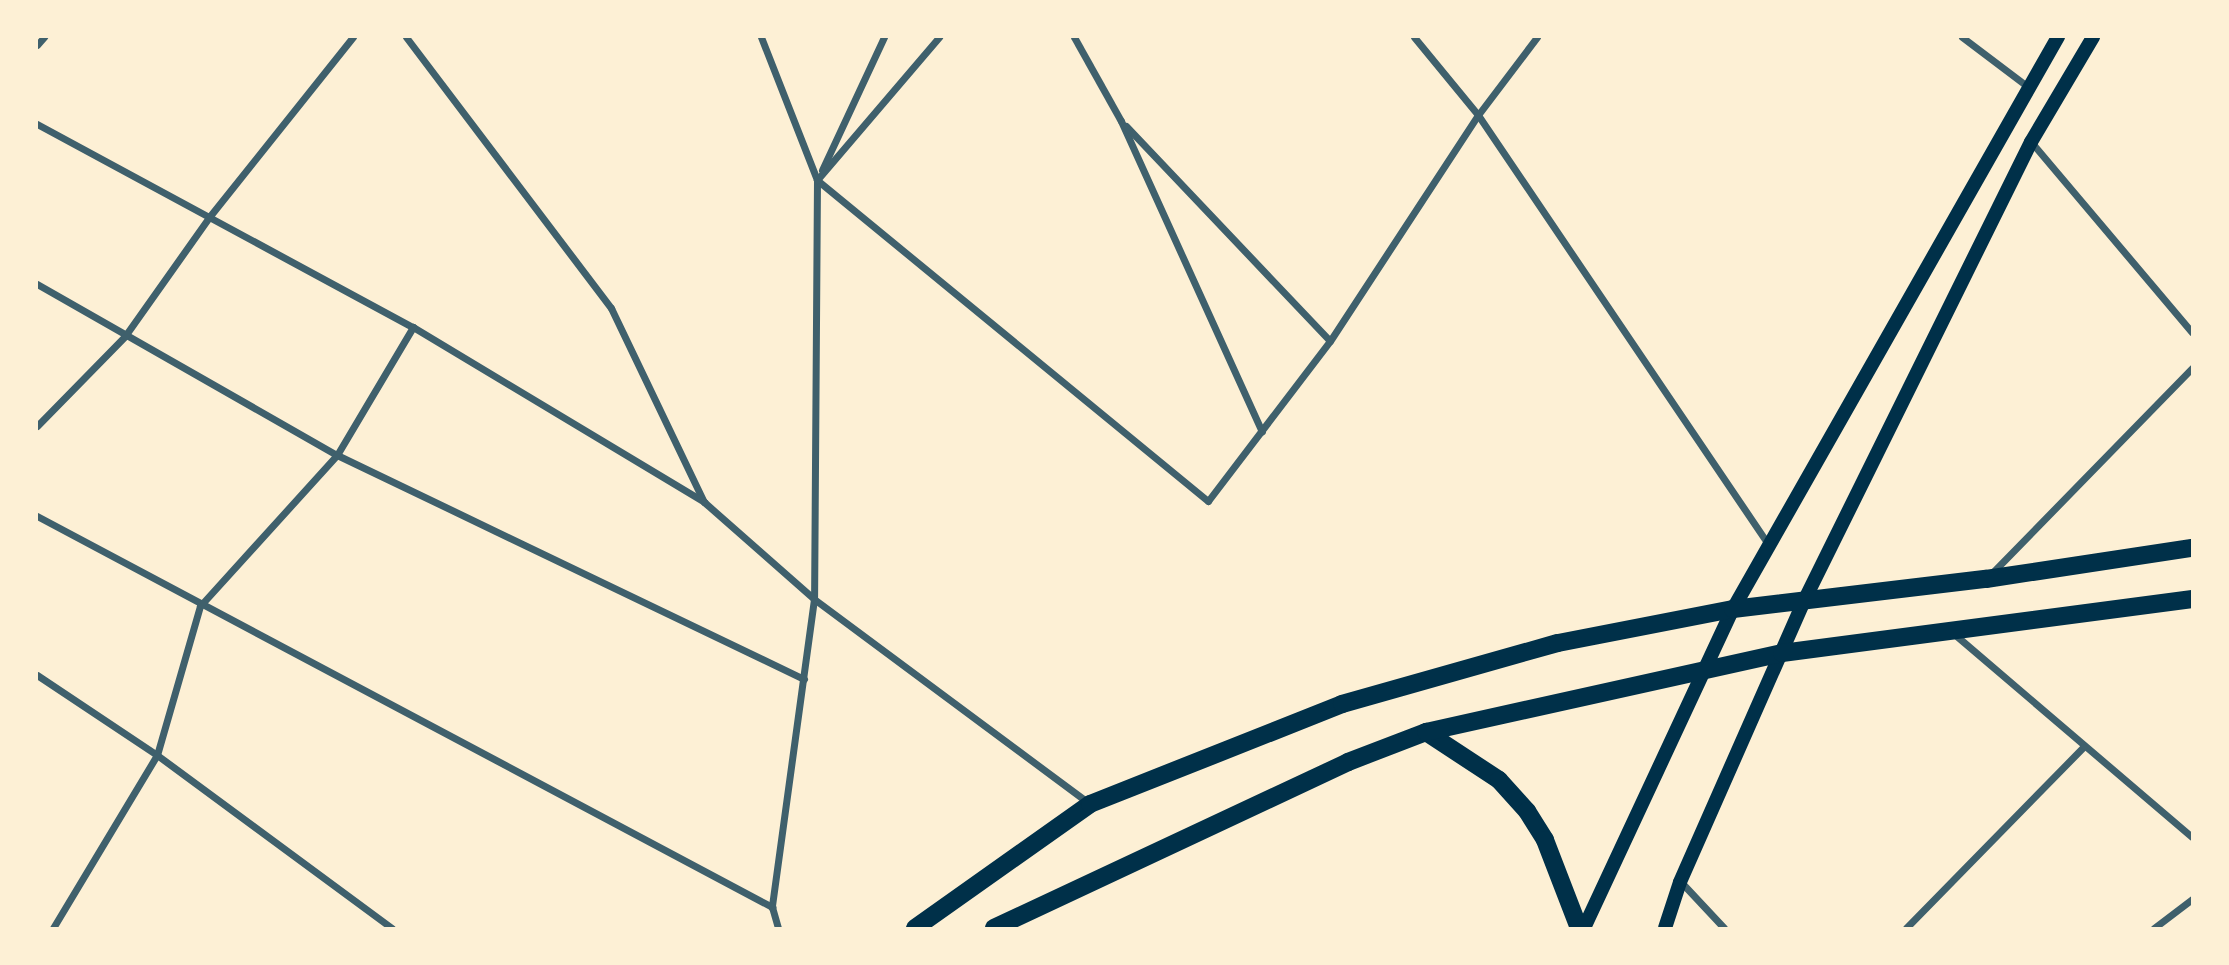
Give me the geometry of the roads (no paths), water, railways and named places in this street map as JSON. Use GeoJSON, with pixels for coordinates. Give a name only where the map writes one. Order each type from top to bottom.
{"type":"FeatureCollection","features":[{"type":"Feature","properties":{"kind":"main road"},"geometry":{"type":"LineString","coordinates":[[1581,928],[1733,609],[2058,37]]}},
{"type":"Feature","properties":{"kind":"main road"},"geometry":{"type":"LineString","coordinates":[[1665,928],[1680,882],[1804,601],[2031,142],[2093,37]]}},
{"type":"Feature","properties":{"kind":"main road"},"geometry":{"type":"LineString","coordinates":[[915,928],[1090,804],[1342,704],[1559,643],[1733,609],[1986,579],[2192,548]]}},
{"type":"Feature","properties":{"kind":"main road"},"geometry":{"type":"LineString","coordinates":[[994,928],[1348,762],[1426,732],[1782,653],[2192,599]]}},
{"type":"Feature","properties":{"kind":"main road"},"geometry":{"type":"LineString","coordinates":[[1426,732],[1499,780],[1527,811],[1545,840],[1581,928]]}},
{"type":"Feature","properties":{"kind":"street"},"geometry":{"type":"LineString","coordinates":[[37,45],[44,37]]}},
{"type":"Feature","properties":{"kind":"street"},"geometry":{"type":"LineString","coordinates":[[37,426],[125,336],[210,216],[353,37]]}},
{"type":"Feature","properties":{"kind":"street"},"geometry":{"type":"LineString","coordinates":[[406,37],[611,309],[704,502]]}},
{"type":"Feature","properties":{"kind":"street"},"geometry":{"type":"LineString","coordinates":[[761,37],[817,180],[814,599],[772,907],[778,928]]}},
{"type":"Feature","properties":{"kind":"street"},"geometry":{"type":"LineString","coordinates":[[817,180],[884,37]]}},
{"type":"Feature","properties":{"kind":"street"},"geometry":{"type":"LineString","coordinates":[[817,180],[939,37]]}},
{"type":"Feature","properties":{"kind":"street"},"geometry":{"type":"LineString","coordinates":[[1074,37],[1121,121],[1262,432]]}},
{"type":"Feature","properties":{"kind":"street"},"geometry":{"type":"LineString","coordinates":[[1414,37],[1478,115],[1768,544]]}},
{"type":"Feature","properties":{"kind":"street"},"geometry":{"type":"LineString","coordinates":[[817,180],[1208,501],[1330,341],[1478,115],[1537,37]]}},
{"type":"Feature","properties":{"kind":"street"},"geometry":{"type":"LineString","coordinates":[[1962,37],[2028,87]]}},
{"type":"Feature","properties":{"kind":"street"},"geometry":{"type":"LineString","coordinates":[[1121,121],[1330,341]]}},
{"type":"Feature","properties":{"kind":"street"},"geometry":{"type":"LineString","coordinates":[[37,124],[413,327],[704,502],[814,599],[1090,804]]}},
{"type":"Feature","properties":{"kind":"street"},"geometry":{"type":"LineString","coordinates":[[2031,142],[2192,332]]}},
{"type":"Feature","properties":{"kind":"street"},"geometry":{"type":"LineString","coordinates":[[37,284],[337,455],[804,679]]}},
{"type":"Feature","properties":{"kind":"street"},"geometry":{"type":"LineString","coordinates":[[53,928],[157,755],[200,606],[337,455],[413,327]]}},
{"type":"Feature","properties":{"kind":"street"},"geometry":{"type":"LineString","coordinates":[[1986,579],[2192,368]]}},
{"type":"Feature","properties":{"kind":"street"},"geometry":{"type":"LineString","coordinates":[[37,516],[200,606],[772,907]]}},
{"type":"Feature","properties":{"kind":"street"},"geometry":{"type":"LineString","coordinates":[[1951,632],[2192,837]]}},
{"type":"Feature","properties":{"kind":"street"},"geometry":{"type":"LineString","coordinates":[[37,676],[157,755],[392,928]]}},
{"type":"Feature","properties":{"kind":"street"},"geometry":{"type":"LineString","coordinates":[[1906,928],[2083,747]]}},
{"type":"Feature","properties":{"kind":"street"},"geometry":{"type":"LineString","coordinates":[[1680,882],[1724,928]]}},
{"type":"Feature","properties":{"kind":"street"},"geometry":{"type":"LineString","coordinates":[[2154,928],[2192,899]]}}]}
